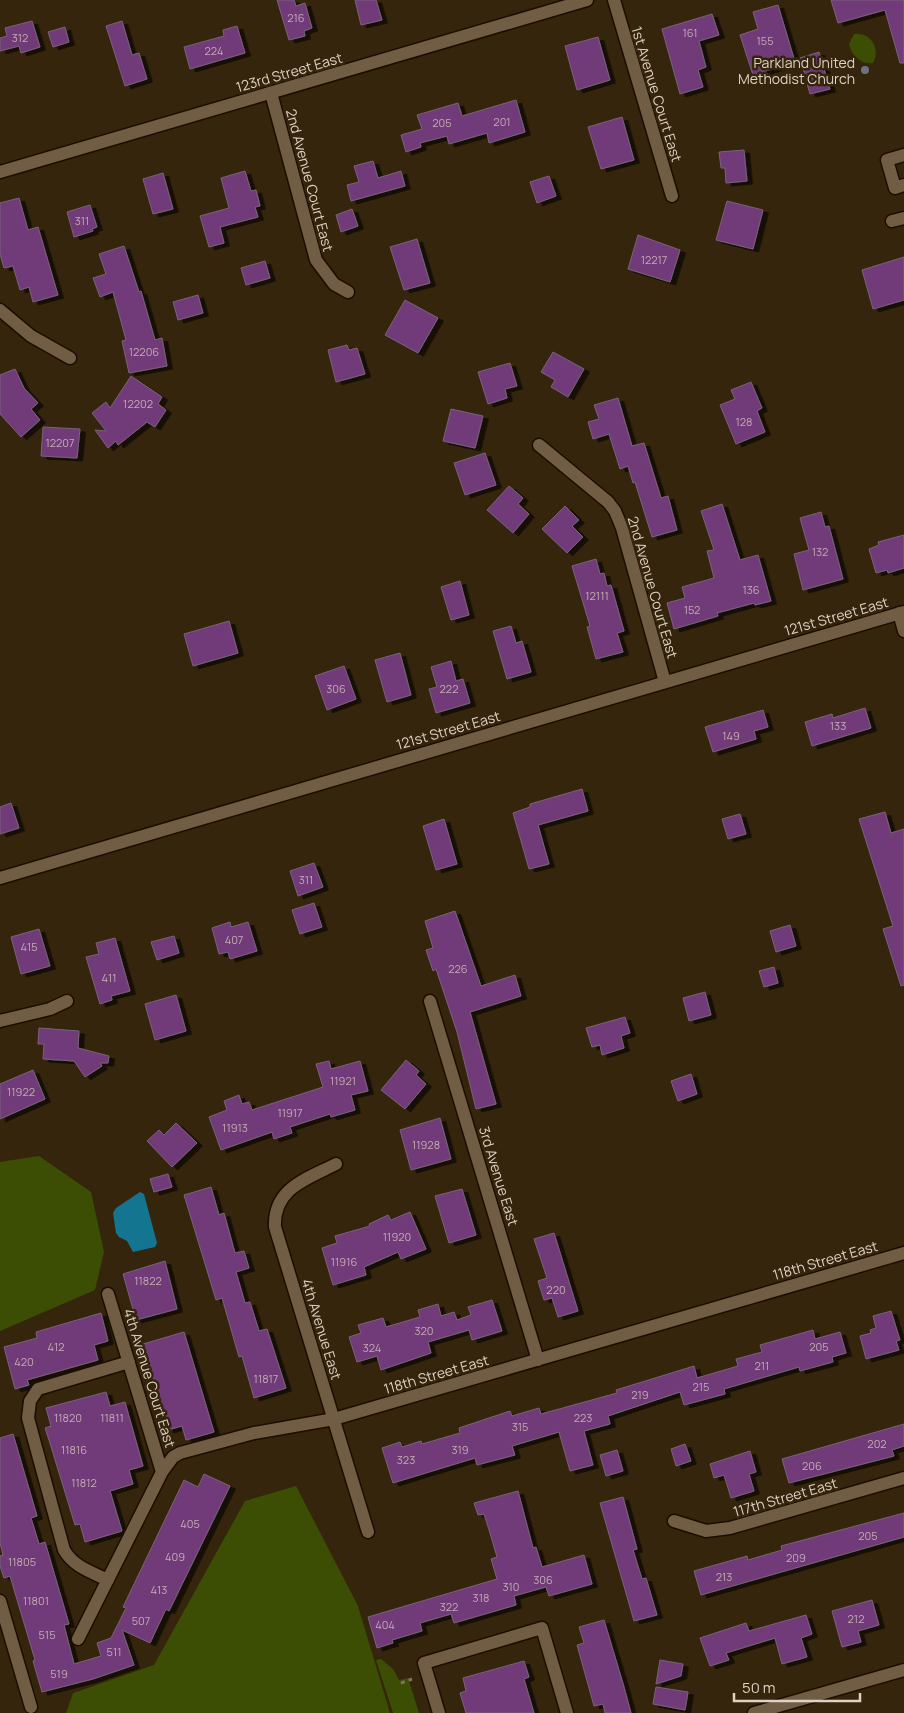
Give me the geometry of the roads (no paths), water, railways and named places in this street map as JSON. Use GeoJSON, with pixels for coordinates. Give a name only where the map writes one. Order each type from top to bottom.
{"type":"FeatureCollection","features":[{"type":"Feature","properties":{"kind":"street","name":"123rd Street East"},"geometry":{"type":"LineString","coordinates":[[0,172],[587,0]]}},
{"type":"Feature","properties":{"kind":"street","name":"1st Avenue Court East"},"geometry":{"type":"LineString","coordinates":[[614,0],[672,196]]}},
{"type":"Feature","properties":{"kind":"street","name":"2nd Avenue Court East"},"geometry":{"type":"LineString","coordinates":[[271,92],[316,260],[334,284],[348,292]]}},
{"type":"Feature","properties":{"kind":"street"},"geometry":{"type":"LineString","coordinates":[[904,155],[887,160],[895,188],[904,185]]}},
{"type":"Feature","properties":{"kind":"street"},"geometry":{"type":"LineString","coordinates":[[0,310],[31,336],[70,358]]}},
{"type":"Feature","properties":{"kind":"street","name":"2nd Avenue Court East"},"geometry":{"type":"LineString","coordinates":[[539,445],[608,502],[615,511],[665,682]]}},
{"type":"Feature","properties":{"kind":"street"},"geometry":{"type":"LineString","coordinates":[[901,612],[904,631]]}},
{"type":"Feature","properties":{"kind":"street","name":"121st Street East"},"geometry":{"type":"LineString","coordinates":[[0,878],[901,612]]}},
{"type":"Feature","properties":{"kind":"street"},"geometry":{"type":"LineString","coordinates":[[0,1021],[42,1011],[67,1000]]}},
{"type":"Feature","properties":{"kind":"street","name":"3rd Avenue East"},"geometry":{"type":"LineString","coordinates":[[430,1001],[538,1360]]}},
{"type":"Feature","properties":{"kind":"street","name":"4th Avenue East"},"geometry":{"type":"LineString","coordinates":[[336,1164],[299,1182],[284,1195],[274,1215],[275,1227],[368,1532]]}},
{"type":"Feature","properties":{"kind":"street","name":"118th Street East"},"geometry":{"type":"LineString","coordinates":[[78,1639],[162,1472],[173,1457],[180,1453],[254,1433],[334,1419],[904,1253]]}},
{"type":"Feature","properties":{"kind":"street","name":"4th Avenue Court East"},"geometry":{"type":"LineString","coordinates":[[108,1294],[162,1472]]}},
{"type":"Feature","properties":{"kind":"street"},"geometry":{"type":"LineString","coordinates":[[108,1580],[70,1560],[64,1550],[30,1430],[28,1409],[33,1394],[38,1389],[129,1362]]}},
{"type":"Feature","properties":{"kind":"street","name":"117th Street East"},"geometry":{"type":"LineString","coordinates":[[674,1521],[706,1531],[730,1528],[904,1478]]}},
{"type":"Feature","properties":{"kind":"street"},"geometry":{"type":"LineString","coordinates":[[0,1601],[31,1707]]}},
{"type":"Feature","properties":{"kind":"street"},"geometry":{"type":"LineString","coordinates":[[439,1713],[424,1663],[542,1628],[567,1713]]}},
{"type":"Feature","properties":{"kind":"street"},"geometry":{"type":"LineString","coordinates":[[754,1713],[904,1670]]}},
{"type":"Feature","properties":{"kind":"water"},"geometry":{"type":"Polygon","coordinates":[[[140,1192],[144,1194],[157,1243],[155,1247],[133,1252],[127,1241],[116,1233],[113,1213],[116,1208],[140,1192]]]}},
{"type":"Feature","properties":{"kind":"place","name":"Parkland United Methodist Church"},"geometry":{"type":"Point","coordinates":[865,70]}}]}
